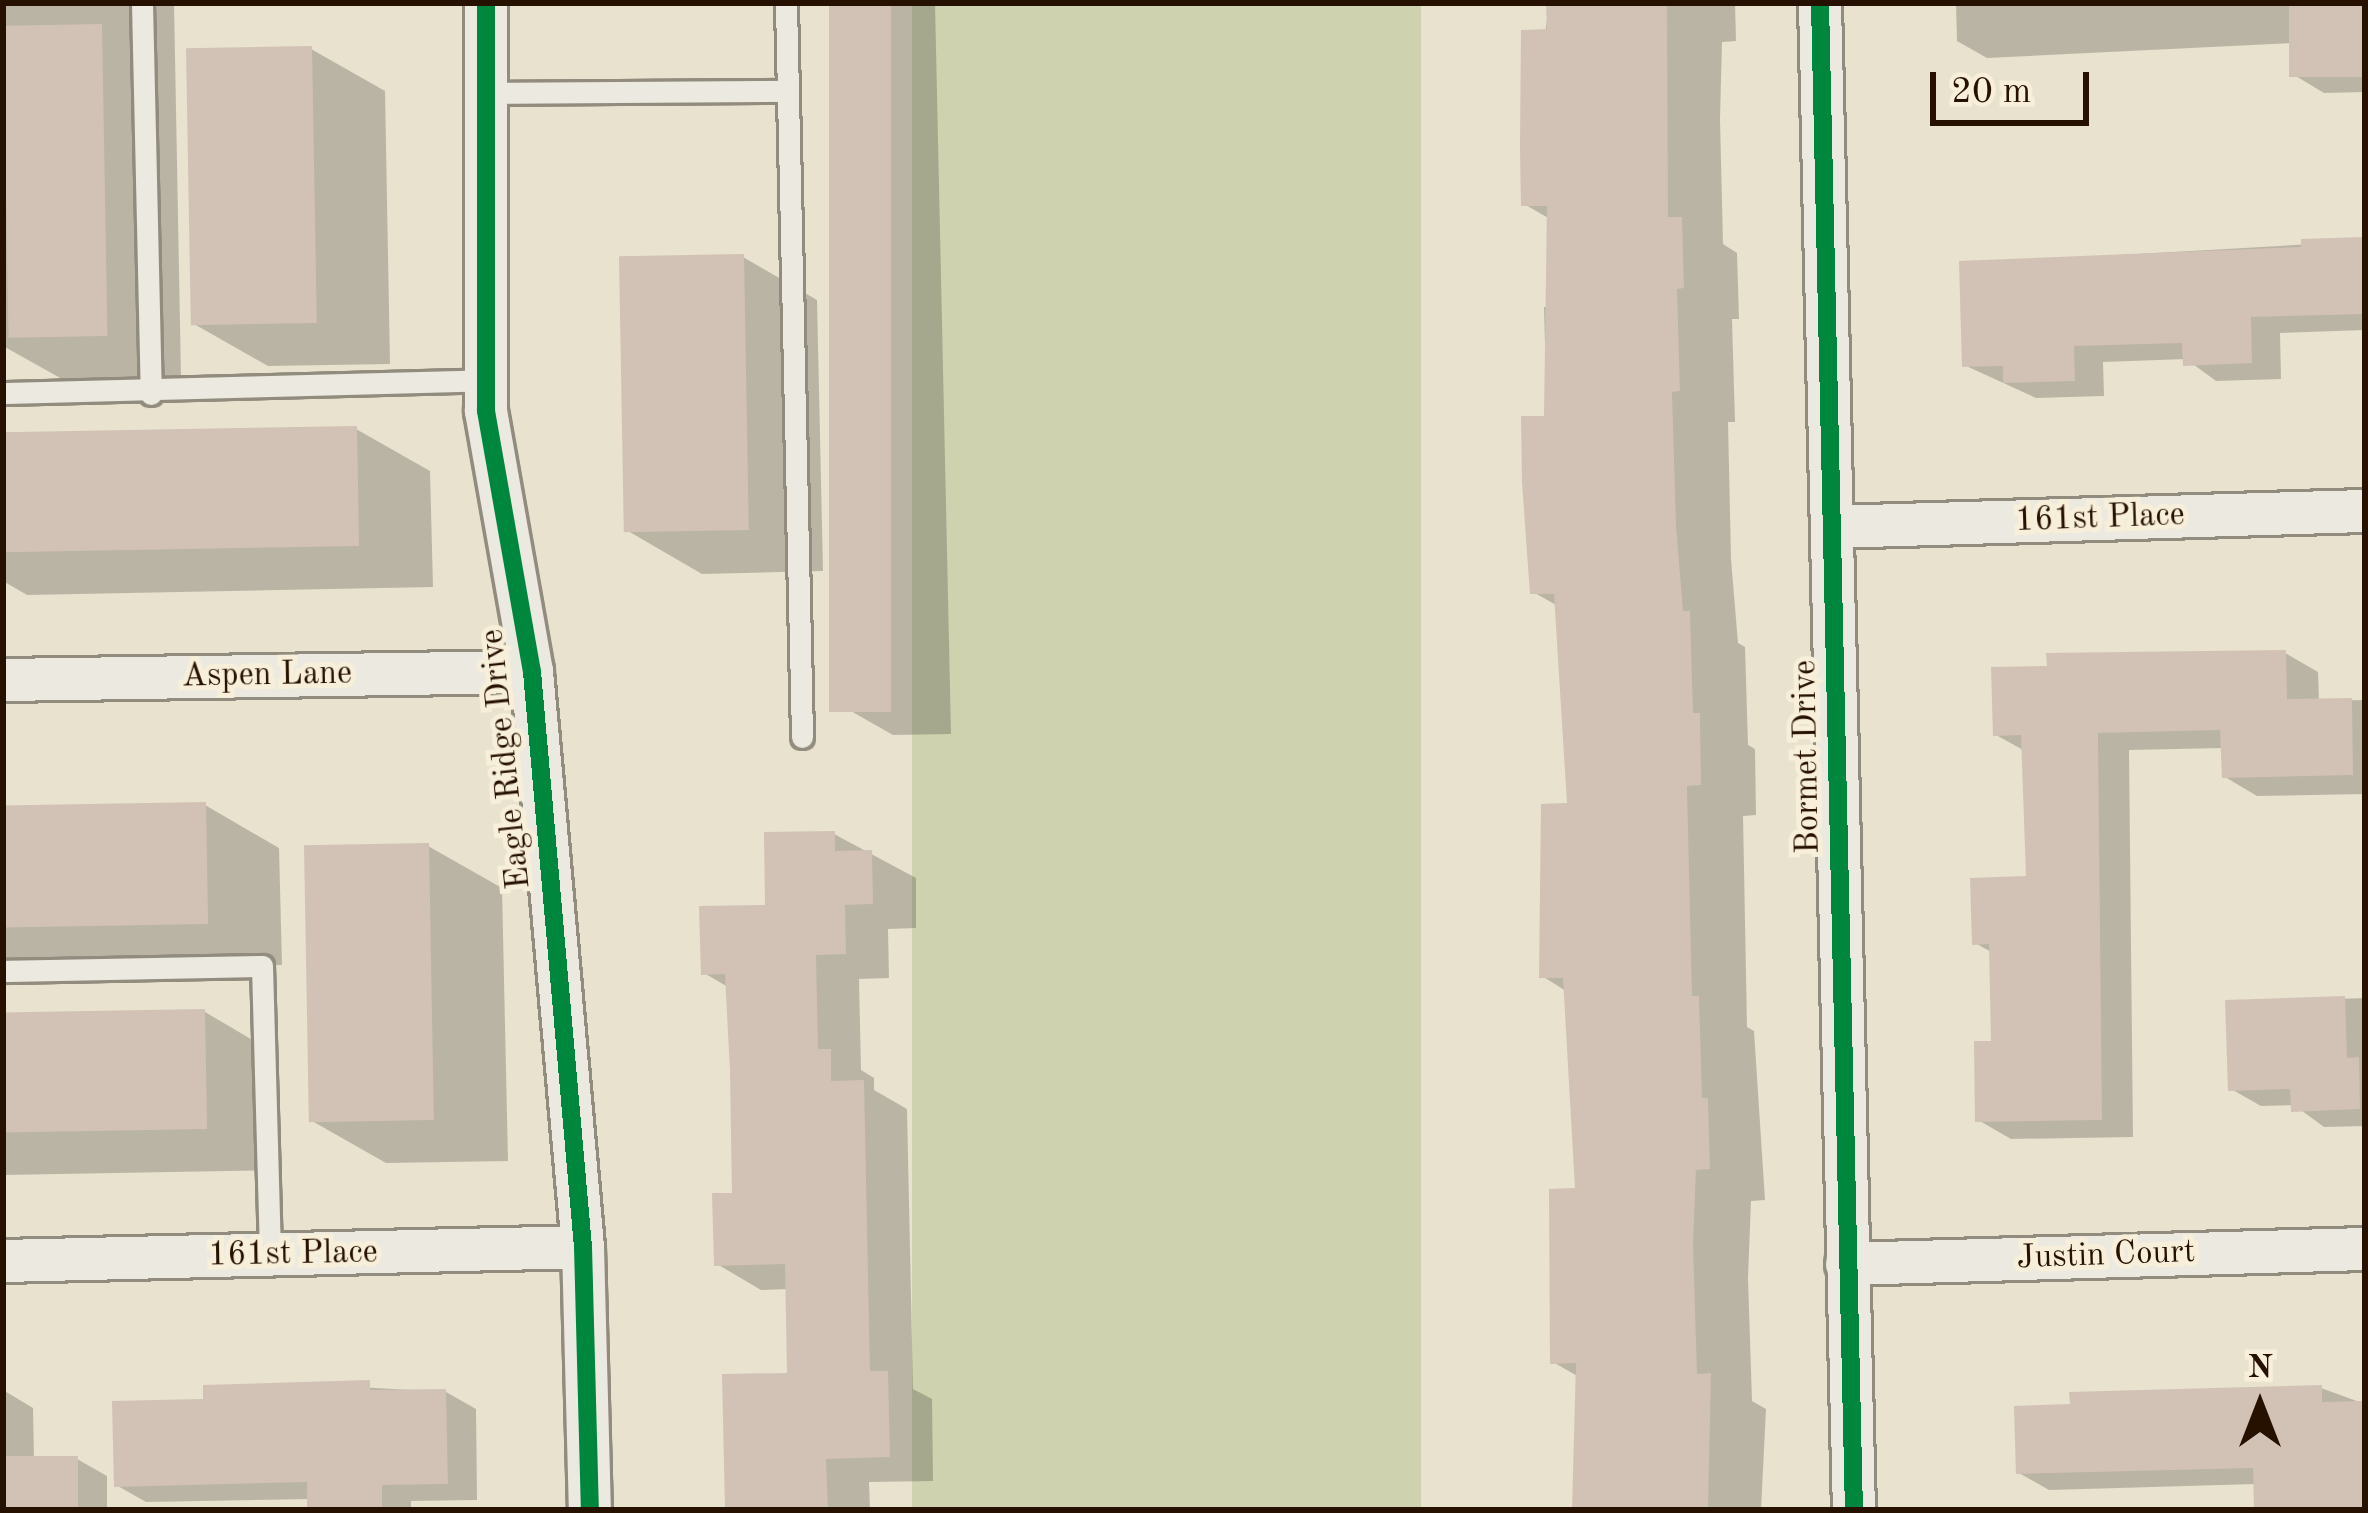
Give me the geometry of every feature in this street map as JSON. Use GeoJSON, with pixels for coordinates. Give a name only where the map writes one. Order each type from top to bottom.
{"type":"FeatureCollection","features":[{"type":"Feature","properties":{"kind":"street","name":"Eagle Ridge Drive"},"geometry":{"type":"LineString","coordinates":[[486,3],[486,380],[532,672],[583,1246],[590,1510]]}},
{"type":"Feature","properties":{"kind":"street","name":"Bormet Drive"},"geometry":{"type":"LineString","coordinates":[[1820,3],[1854,1510]]}},
{"type":"Feature","properties":{"kind":"street","name":"161st Place"},"geometry":{"type":"LineString","coordinates":[[1834,527],[2365,511]]}},
{"type":"Feature","properties":{"kind":"street","name":"Aspen Lane"},"geometry":{"type":"LineString","coordinates":[[3,680],[532,672]]}},
{"type":"Feature","properties":{"kind":"street","name":"161st Place"},"geometry":{"type":"LineString","coordinates":[[3,1261],[583,1246]]}},
{"type":"Feature","properties":{"kind":"street","name":"Justin Court"},"geometry":{"type":"LineString","coordinates":[[1847,1264],[2365,1249]]}},
{"type":"Feature","properties":{"kind":"lane"},"geometry":{"type":"LineString","coordinates":[[142,3],[151,394]]}},
{"type":"Feature","properties":{"kind":"lane"},"geometry":{"type":"LineString","coordinates":[[786,3],[802,737]]}},
{"type":"Feature","properties":{"kind":"lane"},"geometry":{"type":"LineString","coordinates":[[486,93],[788,91]]}},
{"type":"Feature","properties":{"kind":"lane"},"geometry":{"type":"LineString","coordinates":[[3,393],[151,394],[486,380]]}},
{"type":"Feature","properties":{"kind":"lane"},"geometry":{"type":"LineString","coordinates":[[3,971],[262,966],[270,1256]]}},
{"type":"Feature","properties":{"kind":"green space"},"geometry":{"type":"Polygon","coordinates":[[[912,3],[1421,3],[1421,1510],[912,1510],[912,3]]]}},
{"type":"Feature","properties":{"kind":"building"},"geometry":{"type":"Polygon","coordinates":[[[829,3],[891,3],[891,712],[829,712],[829,3]]]}},
{"type":"Feature","properties":{"kind":"building"},"geometry":{"type":"Polygon","coordinates":[[[1546,3],[1667,3],[1668,217],[1682,217],[1684,288],[1677,289],[1680,391],[1672,392],[1676,525],[1683,611],[1690,611],[1693,713],[1700,713],[1701,785],[1687,786],[1692,996],[1699,996],[1702,1098],[1708,1098],[1710,1169],[1696,1170],[1693,1244],[1697,1374],[1711,1373],[1708,1510],[1572,1510],[1576,1363],[1550,1364],[1549,1189],[1575,1188],[1563,978],[1539,978],[1541,804],[1567,803],[1554,594],[1530,594],[1522,482],[1521,416],[1544,416],[1547,206],[1521,206],[1520,148],[1521,30],[1547,29],[1546,3]]]}},
{"type":"Feature","properties":{"kind":"building"},"geometry":{"type":"Polygon","coordinates":[[[2289,3],[2365,3],[2365,77],[2289,77],[2289,3]]]}},
{"type":"Feature","properties":{"kind":"building"},"geometry":{"type":"Polygon","coordinates":[[[102,24],[107,336],[8,338],[3,26],[102,24]]]}},
{"type":"Feature","properties":{"kind":"building"},"geometry":{"type":"Polygon","coordinates":[[[312,46],[317,323],[191,325],[186,48],[312,46]]]}},
{"type":"Feature","properties":{"kind":"building"},"geometry":{"type":"Polygon","coordinates":[[[2365,237],[2365,314],[2251,317],[2252,363],[2183,366],[2182,343],[2074,346],[2075,381],[2003,383],[2003,366],[1962,367],[1959,261],[2301,247],[2301,239],[2365,237]]]}},
{"type":"Feature","properties":{"kind":"building"},"geometry":{"type":"Polygon","coordinates":[[[744,254],[749,530],[624,532],[619,256],[744,254]]]}},
{"type":"Feature","properties":{"kind":"building"},"geometry":{"type":"Polygon","coordinates":[[[357,426],[359,546],[5,552],[3,432],[357,426]]]}},
{"type":"Feature","properties":{"kind":"building"},"geometry":{"type":"Polygon","coordinates":[[[2286,650],[2287,699],[2352,698],[2353,775],[2222,778],[2220,730],[2098,733],[2102,1120],[1975,1122],[1974,1041],[1991,1041],[1989,944],[1972,945],[1970,878],[2026,876],[2021,735],[1993,736],[1991,667],[2047,666],[2046,653],[2286,650]]]}},
{"type":"Feature","properties":{"kind":"building"},"geometry":{"type":"Polygon","coordinates":[[[206,802],[208,924],[5,928],[3,806],[206,802]]]}},
{"type":"Feature","properties":{"kind":"building"},"geometry":{"type":"Polygon","coordinates":[[[835,831],[835,851],[872,850],[873,904],[845,905],[846,954],[816,955],[818,1049],[831,1049],[831,1081],[864,1080],[870,1371],[888,1371],[890,1457],[826,1459],[828,1510],[725,1510],[722,1374],[787,1373],[785,1264],[714,1266],[712,1193],[732,1193],[730,1071],[725,974],[701,975],[699,906],[765,905],[764,832],[835,831]]]}},
{"type":"Feature","properties":{"kind":"building"},"geometry":{"type":"Polygon","coordinates":[[[429,843],[434,1120],[309,1122],[304,845],[429,843]]]}},
{"type":"Feature","properties":{"kind":"building"},"geometry":{"type":"Polygon","coordinates":[[[2345,996],[2347,1058],[2359,1057],[2360,1109],[2291,1112],[2290,1089],[2228,1091],[2225,1000],[2345,996]]]}},
{"type":"Feature","properties":{"kind":"building"},"geometry":{"type":"Polygon","coordinates":[[[205,1009],[207,1129],[5,1133],[3,1013],[205,1009]]]}},
{"type":"Feature","properties":{"kind":"building"},"geometry":{"type":"Polygon","coordinates":[[[370,1380],[370,1390],[446,1389],[448,1484],[382,1485],[382,1510],[307,1510],[307,1482],[114,1487],[112,1401],[203,1399],[203,1385],[370,1380]]]}},
{"type":"Feature","properties":{"kind":"building"},"geometry":{"type":"Polygon","coordinates":[[[2322,1385],[2322,1402],[2362,1401],[2365,1507],[2254,1510],[2253,1468],[2016,1474],[2014,1406],[2070,1404],[2069,1392],[2322,1385]]]}},
{"type":"Feature","properties":{"kind":"building"},"geometry":{"type":"Polygon","coordinates":[[[3,1456],[78,1456],[78,1510],[3,1510],[3,1456]]]}},
{"type":"Feature","properties":{"kind":"cycle path"},"geometry":{"type":"LineString","coordinates":[[486,3],[486,411],[532,672],[583,1247],[590,1510]]}},
{"type":"Feature","properties":{"kind":"cycle path"},"geometry":{"type":"LineString","coordinates":[[1820,3],[1854,1510]]}}]}
